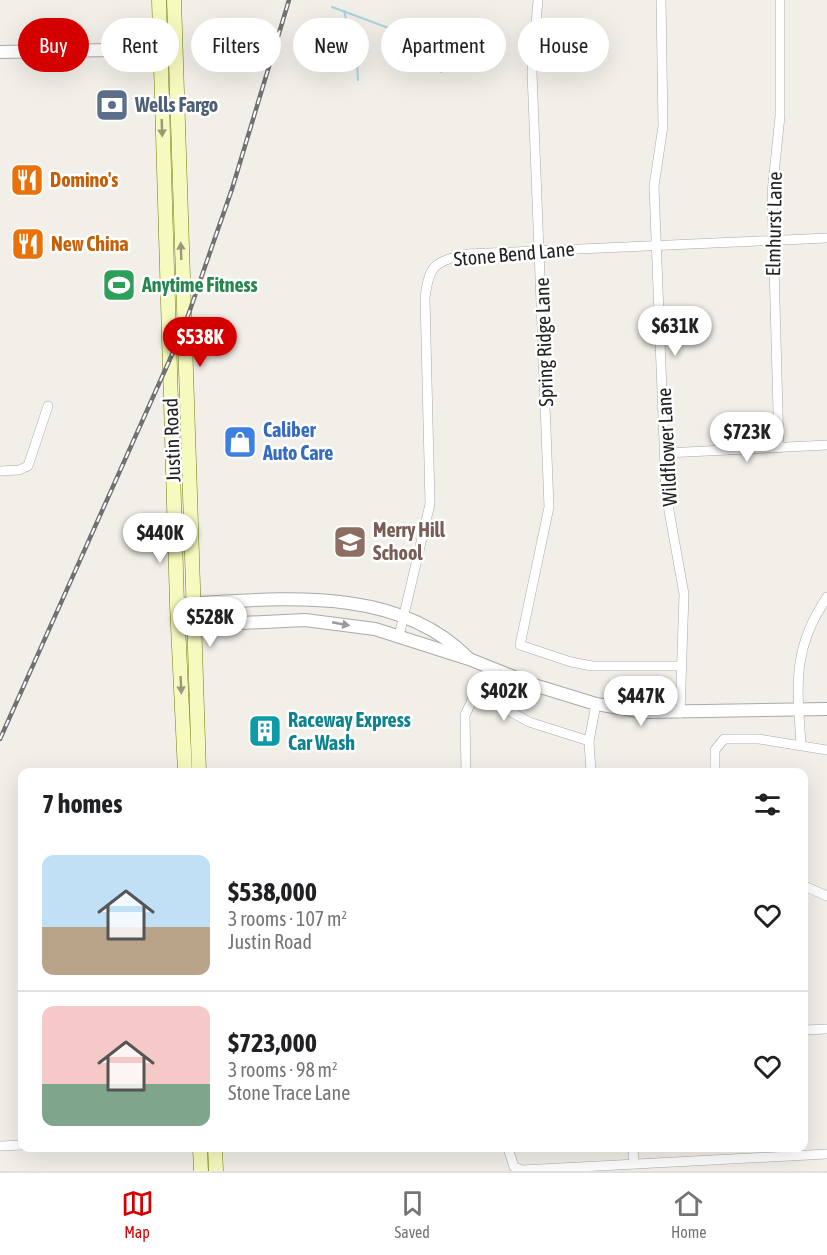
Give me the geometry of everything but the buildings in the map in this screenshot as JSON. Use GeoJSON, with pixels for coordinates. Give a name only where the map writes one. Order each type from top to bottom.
{"type":"FeatureCollection","features":[{"type":"Feature","properties":{"kind":"main road","name":"Justin Road"},"geometry":{"type":"LineString","coordinates":[[159,0],[159,18]]}},
{"type":"Feature","properties":{"kind":"main road","name":"Justin Road"},"geometry":{"type":"LineString","coordinates":[[174,0],[174,18]]}},
{"type":"Feature","properties":{"kind":"main road","name":"Justin Road"},"geometry":{"type":"LineString","coordinates":[[161,72],[177,604],[185,768]]}},
{"type":"Feature","properties":{"kind":"main road","name":"Justin Road"},"geometry":{"type":"LineString","coordinates":[[176,72],[199,768]]}},
{"type":"Feature","properties":{"kind":"main road"},"geometry":{"type":"LineString","coordinates":[[200,1152],[201,1171]]}},
{"type":"Feature","properties":{"kind":"main road"},"geometry":{"type":"LineString","coordinates":[[215,1152],[216,1171]]}},
{"type":"Feature","properties":{"kind":"street","name":"Spring Ridge Lane"},"geometry":{"type":"LineString","coordinates":[[538,0],[532,72],[549,507],[520,645],[571,662],[592,666],[681,666]]}},
{"type":"Feature","properties":{"kind":"street","name":"Wildflower Lane"},"geometry":{"type":"LineString","coordinates":[[661,0],[663,107],[661,147],[654,186],[666,494],[684,594],[680,713]]}},
{"type":"Feature","properties":{"kind":"street","name":"Elmhurst Lane"},"geometry":{"type":"LineString","coordinates":[[778,448],[772,193],[780,116],[780,0]]}},
{"type":"Feature","properties":{"kind":"street"},"geometry":{"type":"LineString","coordinates":[[0,52],[101,50]]}},
{"type":"Feature","properties":{"kind":"street","name":"Stone Bend Lane"},"geometry":{"type":"LineString","coordinates":[[399,636],[430,504],[425,298],[428,275],[441,261],[467,254],[827,238]]}},
{"type":"Feature","properties":{"kind":"street"},"geometry":{"type":"LineString","coordinates":[[0,471],[19,470],[28,466],[48,406]]}},
{"type":"Feature","properties":{"kind":"street"},"geometry":{"type":"LineString","coordinates":[[666,453],[827,446]]}},
{"type":"Feature","properties":{"kind":"street"},"geometry":{"type":"LineString","coordinates":[[177,604],[283,597],[326,600],[404,617],[453,642],[469,659]]}},
{"type":"Feature","properties":{"kind":"street"},"geometry":{"type":"LineString","coordinates":[[801,744],[797,683],[803,646],[812,620],[827,597]]}},
{"type":"Feature","properties":{"kind":"street"},"geometry":{"type":"LineString","coordinates":[[304,598],[305,621]]}},
{"type":"Feature","properties":{"kind":"street"},"geometry":{"type":"LineString","coordinates":[[178,627],[305,621],[375,629],[430,649],[469,659],[534,685],[596,704],[644,712],[827,710]]}},
{"type":"Feature","properties":{"kind":"street"},"geometry":{"type":"LineString","coordinates":[[466,768],[465,715],[473,698],[488,699],[529,722],[589,741]]}},
{"type":"Feature","properties":{"kind":"street"},"geometry":{"type":"LineString","coordinates":[[591,768],[589,741],[596,704]]}},
{"type":"Feature","properties":{"kind":"street"},"geometry":{"type":"LineString","coordinates":[[715,768],[718,745],[724,739],[801,744],[827,750]]}},
{"type":"Feature","properties":{"kind":"street"},"geometry":{"type":"LineString","coordinates":[[808,888],[827,896]]}},
{"type":"Feature","properties":{"kind":"street"},"geometry":{"type":"LineString","coordinates":[[808,1030],[827,1029]]}},
{"type":"Feature","properties":{"kind":"street"},"geometry":{"type":"LineString","coordinates":[[0,1146],[18,1145]]}},
{"type":"Feature","properties":{"kind":"street"},"geometry":{"type":"LineString","coordinates":[[509,1152],[514,1167],[522,1170],[634,1164],[760,1152],[827,1155]]}},
{"type":"Feature","properties":{"kind":"street"},"geometry":{"type":"LineString","coordinates":[[633,1152],[634,1164]]}},
{"type":"Feature","properties":{"kind":"waterway"},"geometry":{"type":"LineString","coordinates":[[332,7],[381,25]]}},
{"type":"Feature","properties":{"kind":"waterway"},"geometry":{"type":"LineString","coordinates":[[344,11],[357,63],[358,80]]}},
{"type":"Feature","properties":{"kind":"railway"},"geometry":{"type":"LineString","coordinates":[[0,739],[183,330],[232,189],[289,0]]}},
{"type":"Feature","properties":{"kind":"place","name":"Wells Fargo"},"geometry":{"type":"Point","coordinates":[112,105]}},
{"type":"Feature","properties":{"kind":"place","name":"Domino's"},"geometry":{"type":"Point","coordinates":[27,180]}},
{"type":"Feature","properties":{"kind":"place","name":"New China"},"geometry":{"type":"Point","coordinates":[28,244]}},
{"type":"Feature","properties":{"kind":"place","name":"Anytime Fitness"},"geometry":{"type":"Point","coordinates":[119,285]}},
{"type":"Feature","properties":{"kind":"place","name":"Caliber Auto Care"},"geometry":{"type":"Point","coordinates":[240,442]}},
{"type":"Feature","properties":{"kind":"place","name":"Merry Hill School"},"geometry":{"type":"Point","coordinates":[350,542]}},
{"type":"Feature","properties":{"kind":"place","name":"Raceway Express Car Wash"},"geometry":{"type":"Point","coordinates":[265,731]}}]}
